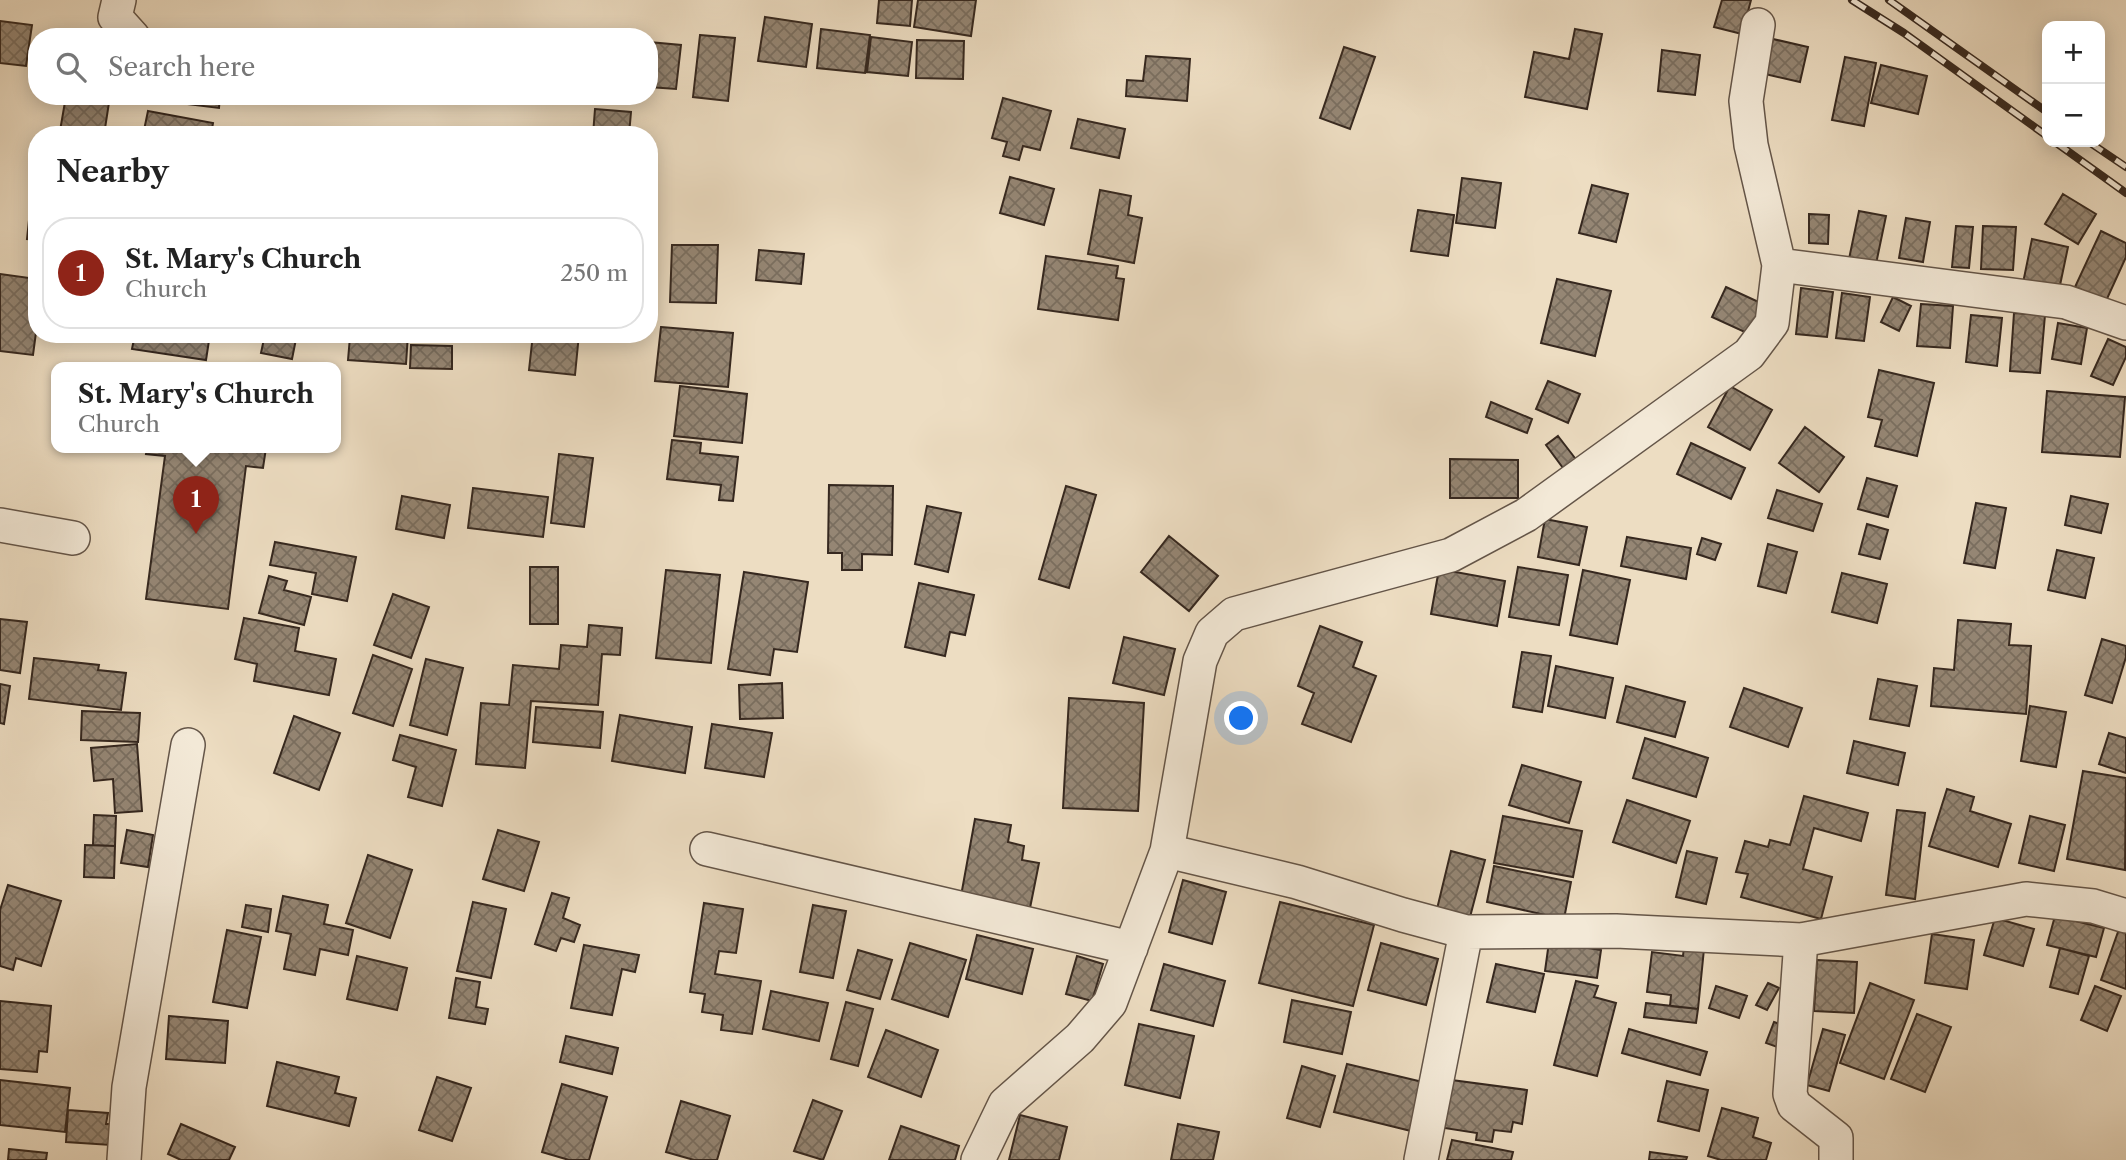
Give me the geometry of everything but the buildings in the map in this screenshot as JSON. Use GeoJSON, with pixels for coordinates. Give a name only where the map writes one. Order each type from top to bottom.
{"type":"FeatureCollection","features":[{"type":"Feature","properties":{"kind":"street"},"geometry":{"type":"LineString","coordinates":[[119,0],[116,17],[125,28]]}},
{"type":"Feature","properties":{"kind":"street"},"geometry":{"type":"LineString","coordinates":[[978,1160],[1005,1104],[1080,1038],[1110,1003],[1167,851],[1200,661],[1212,633],[1234,614],[1451,555],[1526,515],[1749,354],[1772,323],[1779,265],[1751,145],[1746,101],[1758,25]]}},
{"type":"Feature","properties":{"kind":"street"},"geometry":{"type":"LineString","coordinates":[[1779,265],[2066,302],[2126,323]]}},
{"type":"Feature","properties":{"kind":"street"},"geometry":{"type":"LineString","coordinates":[[0,526],[73,538]]}},
{"type":"Feature","properties":{"kind":"street"},"geometry":{"type":"LineString","coordinates":[[124,1160],[128,1087],[188,745]]}},
{"type":"Feature","properties":{"kind":"street"},"geometry":{"type":"LineString","coordinates":[[707,849],[1131,948]]}},
{"type":"Feature","properties":{"kind":"street"},"geometry":{"type":"LineString","coordinates":[[1167,851],[1297,883],[1466,932],[1616,930],[1801,940],[2026,900],[2093,906],[2126,916]]}},
{"type":"Feature","properties":{"kind":"street"},"geometry":{"type":"LineString","coordinates":[[1421,1160],[1466,932]]}},
{"type":"Feature","properties":{"kind":"street"},"geometry":{"type":"LineString","coordinates":[[1801,940],[1790,1094],[1794,1105],[1836,1138],[1836,1160]]}},
{"type":"Feature","properties":{"kind":"railway"},"geometry":{"type":"LineString","coordinates":[[1852,0],[1904,33],[2042,132]]}},
{"type":"Feature","properties":{"kind":"railway"},"geometry":{"type":"LineString","coordinates":[[1889,0],[2042,108]]}},
{"type":"Feature","properties":{"kind":"railway"},"geometry":{"type":"LineString","coordinates":[[2062,147],[2126,193]]}},
{"type":"Feature","properties":{"kind":"railway"},"geometry":{"type":"LineString","coordinates":[[2096,147],[2126,167]]}},
{"type":"Feature","properties":{"kind":"place","name":"St. Mary's Church"},"geometry":{"type":"Point","coordinates":[196,534]}}]}
